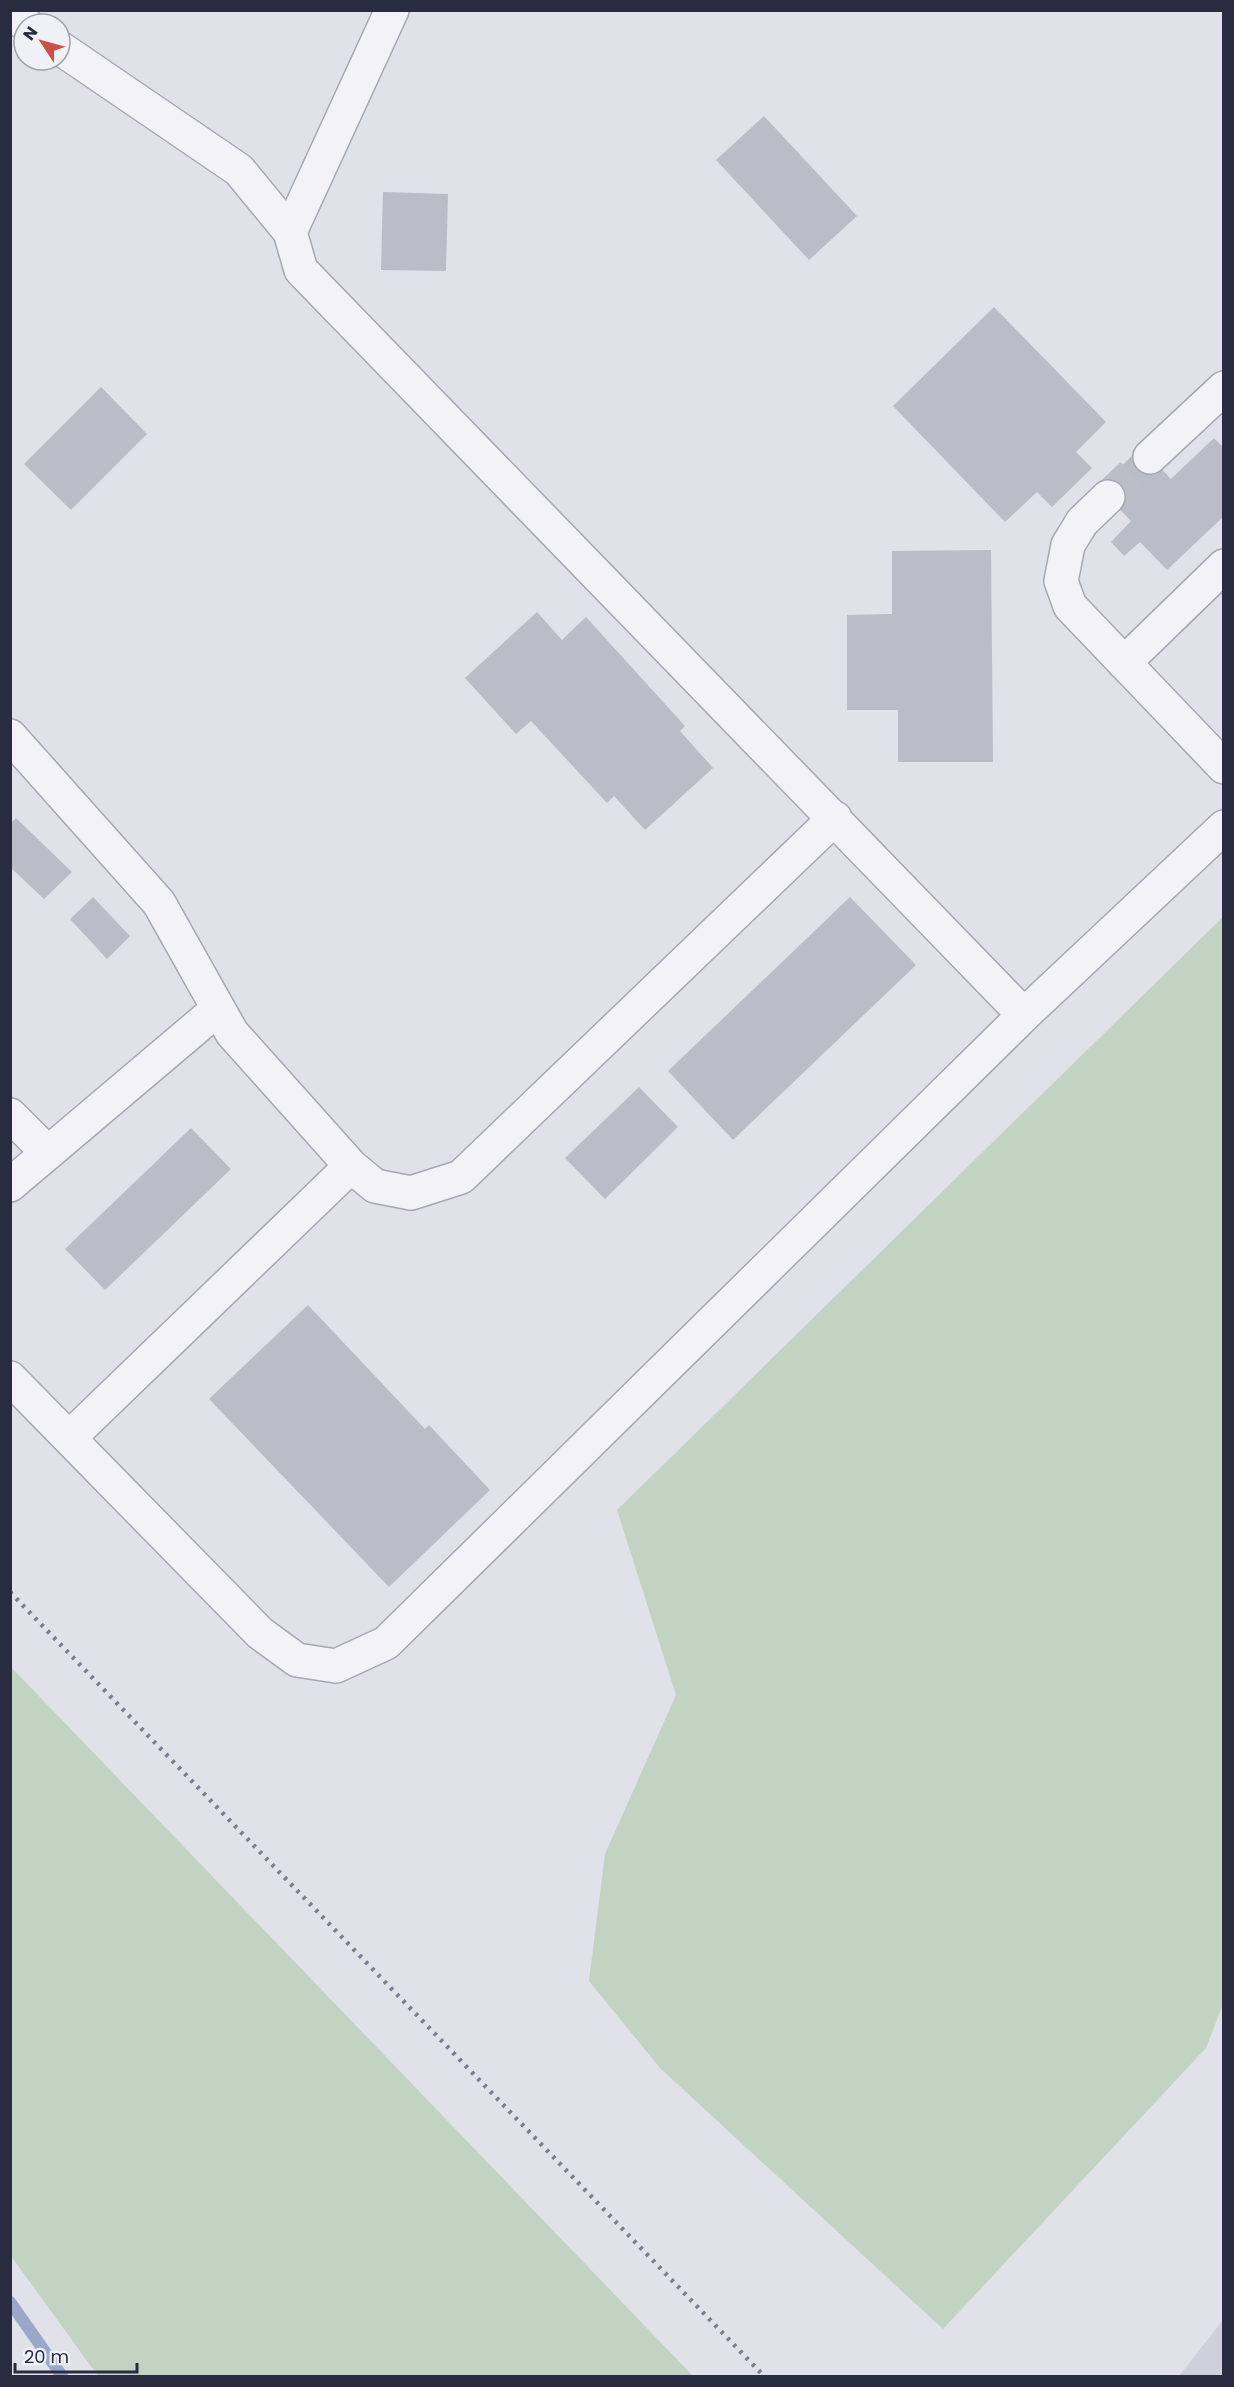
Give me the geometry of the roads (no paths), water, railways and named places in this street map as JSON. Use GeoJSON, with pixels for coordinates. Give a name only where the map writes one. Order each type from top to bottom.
{"type":"FeatureCollection","features":[{"type":"Feature","properties":{"kind":"lane"},"geometry":{"type":"LineString","coordinates":[[290,232],[392,10]]}},
{"type":"Feature","properties":{"kind":"lane"},"geometry":{"type":"LineString","coordinates":[[72,56],[239,170],[290,232],[301,270],[1024,1015]]}},
{"type":"Feature","properties":{"kind":"lane"},"geometry":{"type":"LineString","coordinates":[[1150,457],[1224,388]]}},
{"type":"Feature","properties":{"kind":"lane"},"geometry":{"type":"LineString","coordinates":[[1108,497],[1082,522],[1068,545],[1060,581],[1070,606],[1224,767]]}},
{"type":"Feature","properties":{"kind":"lane"},"geometry":{"type":"LineString","coordinates":[[1124,663],[1224,566]]}},
{"type":"Feature","properties":{"kind":"lane"},"geometry":{"type":"LineString","coordinates":[[10,736],[159,903],[232,1033],[351,1166],[375,1186],[411,1193],[461,1177],[835,818]]}},
{"type":"Feature","properties":{"kind":"lane"},"geometry":{"type":"LineString","coordinates":[[10,1378],[260,1633],[297,1660],[336,1666],[386,1643],[1024,1015],[1224,827]]}},
{"type":"Feature","properties":{"kind":"lane"},"geometry":{"type":"LineString","coordinates":[[10,1185],[218,1009]]}},
{"type":"Feature","properties":{"kind":"lane"},"geometry":{"type":"LineString","coordinates":[[10,1115],[48,1153]]}},
{"type":"Feature","properties":{"kind":"lane"},"geometry":{"type":"LineString","coordinates":[[69,1438],[351,1166]]}},
{"type":"Feature","properties":{"kind":"waterway"},"geometry":{"type":"LineString","coordinates":[[10,2302],[62,2376]]}},
{"type":"Feature","properties":{"kind":"tunnel"},"geometry":{"type":"LineString","coordinates":[[1108,497],[1150,457]]}},
{"type":"Feature","properties":{"kind":"railway"},"geometry":{"type":"LineString","coordinates":[[10,1592],[764,2376]]}}]}
